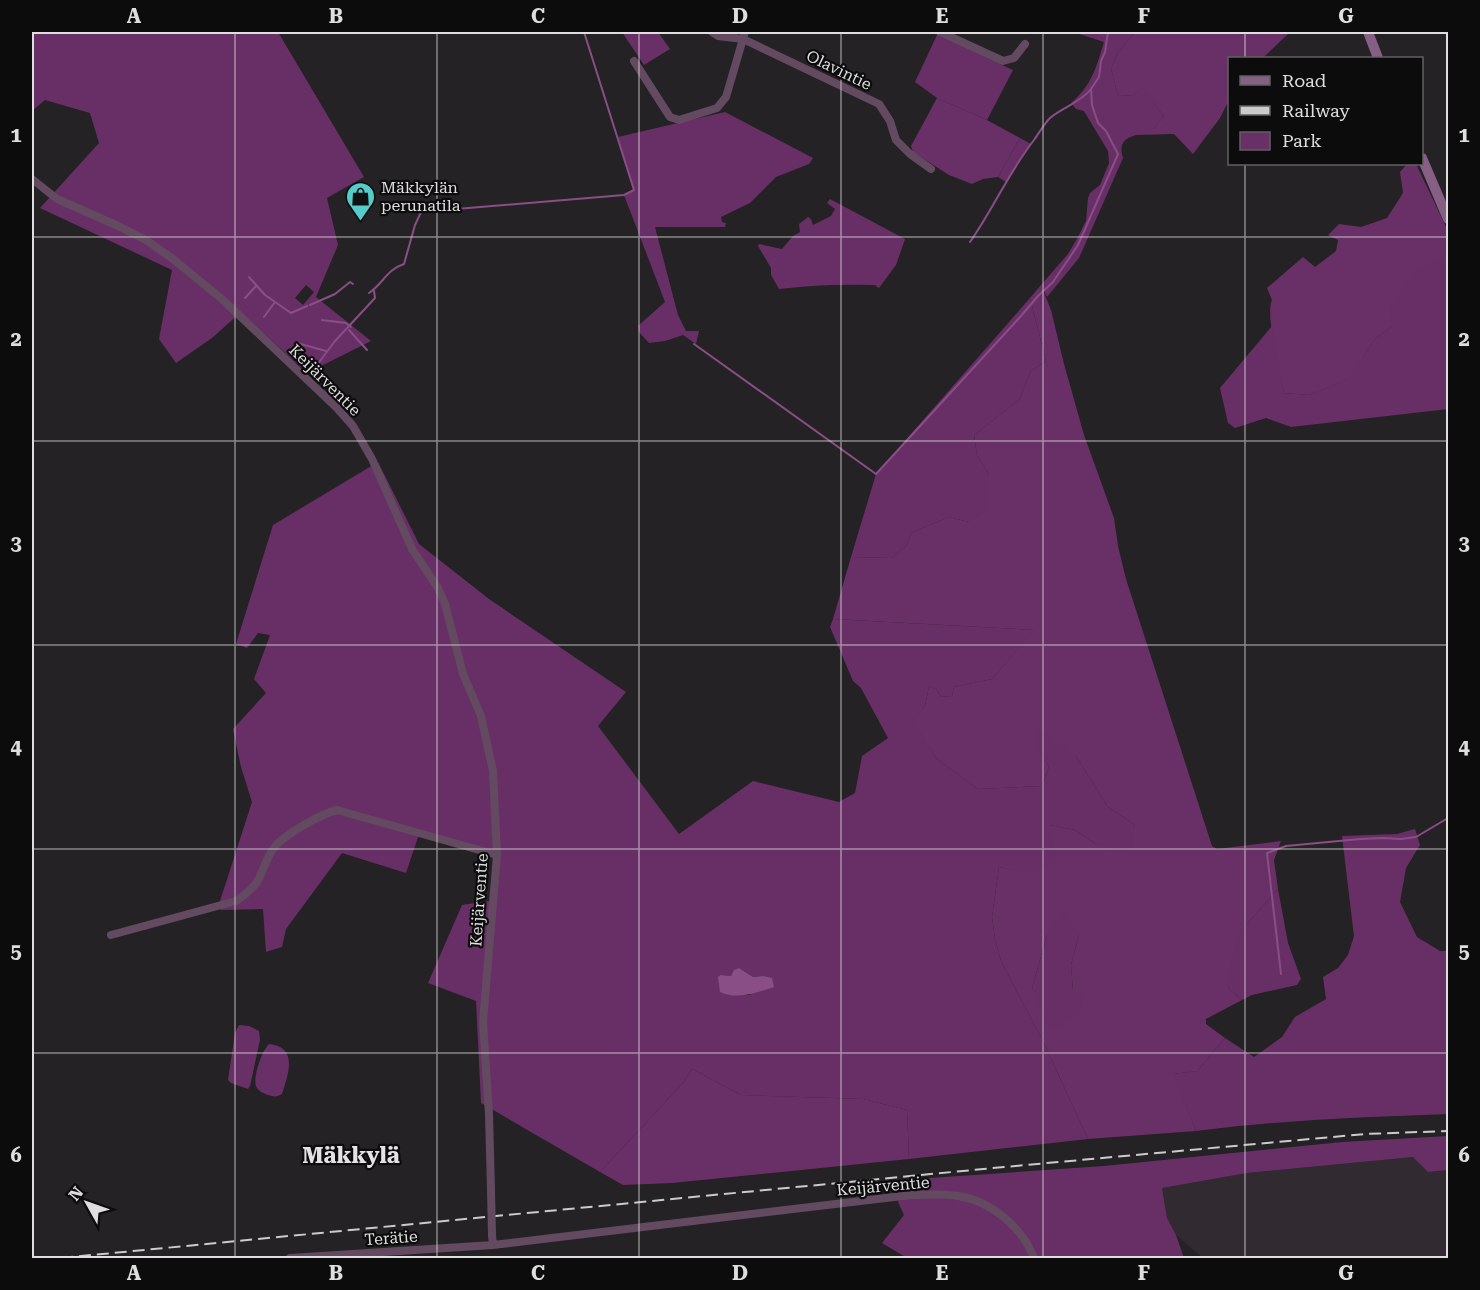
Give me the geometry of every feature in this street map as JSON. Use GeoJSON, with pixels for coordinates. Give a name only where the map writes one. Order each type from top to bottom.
{"type":"FeatureCollection","features":[{"type":"Feature","properties":{"kind":"main road"},"geometry":{"type":"LineString","coordinates":[[1368,32],[1378,57]]}},
{"type":"Feature","properties":{"kind":"main road"},"geometry":{"type":"LineString","coordinates":[[1423,160],[1449,219]]}},
{"type":"Feature","properties":{"kind":"street","name":"Olavintie"},"geometry":{"type":"LineString","coordinates":[[712,32],[718,36],[744,35],[879,104],[890,121],[896,140],[910,154],[931,169]]}},
{"type":"Feature","properties":{"kind":"street"},"geometry":{"type":"LineString","coordinates":[[940,32],[1003,61],[1014,58],[1025,44]]}},
{"type":"Feature","properties":{"kind":"street"},"geometry":{"type":"LineString","coordinates":[[634,61],[670,117],[679,120],[717,108],[726,97],[744,35]]}},
{"type":"Feature","properties":{"kind":"street","name":"Keijärventie"},"geometry":{"type":"LineString","coordinates":[[32,179],[57,199],[146,240],[173,259],[223,300],[336,406],[353,426],[372,459],[412,549],[438,588],[445,604],[463,674],[481,716],[493,771],[497,855],[483,1022],[489,1114],[493,1245],[911,1195],[948,1195],[968,1198],[995,1210],[1018,1233],[1034,1258]]}},
{"type":"Feature","properties":{"kind":"street"},"geometry":{"type":"LineString","coordinates":[[111,935],[236,901],[258,881],[274,847],[309,822],[337,810],[497,855]]}},
{"type":"Feature","properties":{"kind":"street","name":"Terätie"},"geometry":{"type":"LineString","coordinates":[[290,1258],[493,1245]]}},
{"type":"Feature","properties":{"kind":"shaded area"},"geometry":{"type":"Polygon","coordinates":[[[32,32],[278,32],[364,177],[327,198],[338,245],[316,297],[371,341],[307,373],[241,312],[212,338],[176,363],[159,339],[172,270],[40,208],[99,143],[90,113],[45,100],[32,111],[32,32]],[[306,285],[295,298],[303,305],[314,292],[306,285]]]}},
{"type":"Feature","properties":{"kind":"shaded area"},"geometry":{"type":"Polygon","coordinates":[[[1073,32],[1135,32],[1117,54],[1111,69],[1118,95],[1133,96],[1142,87],[1164,116],[1154,128],[1131,137],[1123,144],[1123,158],[1079,258],[1047,297],[1041,285],[1068,254],[1077,239],[1086,221],[1090,193],[1100,185],[1109,163],[1108,151],[1084,111],[1076,109],[1071,103],[1089,83],[1104,42],[1073,32]]]}},
{"type":"Feature","properties":{"kind":"shaded area"},"geometry":{"type":"Polygon","coordinates":[[[937,35],[1013,70],[987,120],[937,98],[915,82],[937,35]]]}},
{"type":"Feature","properties":{"kind":"shaded area"},"geometry":{"type":"Polygon","coordinates":[[[725,112],[813,158],[809,164],[776,177],[750,203],[721,217],[722,222],[726,223],[725,227],[655,227],[678,315],[686,331],[699,331],[696,344],[683,335],[649,343],[639,332],[638,326],[665,302],[624,195],[634,189],[618,137],[725,112]]]}},
{"type":"Feature","properties":{"kind":"shaded area"},"geometry":{"type":"Polygon","coordinates":[[[1020,138],[1031,144],[1006,182],[998,177],[1020,138]]]}},
{"type":"Feature","properties":{"kind":"shaded area"},"geometry":{"type":"Polygon","coordinates":[[[830,199],[905,239],[896,265],[879,288],[875,285],[851,285],[779,289],[759,244],[782,249],[793,236],[800,232],[799,224],[808,217],[813,225],[831,216],[835,209],[827,203],[830,199]]]}},
{"type":"Feature","properties":{"kind":"shaded area"},"geometry":{"type":"Polygon","coordinates":[[[1435,261],[1448,261],[1448,409],[1291,427],[1266,418],[1235,428],[1228,423],[1220,388],[1272,326],[1284,393],[1309,395],[1348,379],[1374,340],[1392,326],[1390,305],[1416,271],[1435,261]]]}},
{"type":"Feature","properties":{"kind":"shaded area"},"geometry":{"type":"Polygon","coordinates":[[[1030,298],[1046,361],[1031,371],[1019,400],[974,435],[977,455],[989,474],[987,511],[969,522],[949,517],[911,533],[906,546],[892,558],[851,557],[876,474],[1030,298]]]}},
{"type":"Feature","properties":{"kind":"shaded area"},"geometry":{"type":"Polygon","coordinates":[[[378,462],[419,544],[489,599],[626,692],[598,726],[679,834],[753,781],[839,802],[855,793],[862,756],[888,738],[861,688],[853,681],[830,627],[833,619],[1035,630],[992,679],[954,687],[952,696],[941,697],[936,689],[929,686],[925,706],[914,722],[937,759],[978,789],[1042,786],[1049,767],[1035,743],[1038,730],[1076,756],[1108,807],[1135,825],[1133,848],[1119,853],[1097,845],[1075,830],[1050,825],[1057,861],[1029,874],[999,867],[992,917],[1001,961],[1043,1041],[1088,1139],[909,1159],[907,1110],[863,1099],[741,1095],[692,1069],[684,1082],[600,1172],[481,1103],[476,1001],[428,983],[462,905],[496,900],[500,854],[420,831],[406,873],[342,853],[286,929],[282,947],[266,952],[263,909],[221,910],[220,901],[252,802],[241,767],[233,729],[266,693],[254,679],[270,635],[258,633],[247,648],[236,644],[273,525],[378,462]],[[739,968],[731,976],[721,975],[739,995],[750,995],[763,976],[753,977],[739,968]]]}},
{"type":"Feature","properties":{"kind":"shaded area"},"geometry":{"type":"Polygon","coordinates":[[[1415,829],[1420,845],[1406,868],[1400,902],[1417,937],[1440,951],[1448,951],[1448,1114],[1290,1122],[1196,1131],[1172,1074],[1197,1071],[1225,1038],[1254,1057],[1282,1037],[1295,1017],[1326,999],[1323,977],[1338,968],[1348,955],[1354,936],[1342,836],[1397,834],[1415,829]]]}},
{"type":"Feature","properties":{"kind":"shaded area"},"geometry":{"type":"Polygon","coordinates":[[[1278,889],[1288,943],[1301,979],[1297,985],[1252,995],[1242,1000],[1228,988],[1232,952],[1246,925],[1278,889]]]}},
{"type":"Feature","properties":{"kind":"shaded area"},"geometry":{"type":"Polygon","coordinates":[[[1066,914],[1079,935],[1071,965],[1073,991],[1084,995],[1080,1011],[1062,1028],[1048,1027],[1032,988],[1047,935],[1055,921],[1066,914]]]}},
{"type":"Feature","properties":{"kind":"shaded area"},"geometry":{"type":"Polygon","coordinates":[[[739,968],[753,977],[772,978],[774,987],[740,996],[720,992],[718,977],[731,976],[734,970],[739,968]]]}},
{"type":"Feature","properties":{"kind":"shaded area"},"geometry":{"type":"Polygon","coordinates":[[[1448,1136],[1448,1170],[1428,1172],[1413,1157],[1247,1173],[1162,1188],[1167,1218],[1184,1258],[907,1258],[882,1243],[904,1215],[898,1202],[901,1180],[1104,1166],[1342,1142],[1448,1136]]]}},
{"type":"Feature","properties":{"kind":"shaded area"},"geometry":{"type":"Polygon","coordinates":[[[1414,1157],[1428,1172],[1448,1170],[1448,1258],[1203,1258],[1176,1235],[1167,1218],[1162,1188],[1247,1173],[1414,1157]]]}},
{"type":"Feature","properties":{"kind":"green space"},"geometry":{"type":"Polygon","coordinates":[[[622,32],[658,32],[670,49],[644,65],[622,32]]]}},
{"type":"Feature","properties":{"kind":"green space"},"geometry":{"type":"Polygon","coordinates":[[[1135,32],[1290,32],[1264,57],[1228,57],[1228,102],[1220,118],[1193,154],[1174,134],[1135,135],[1154,128],[1164,116],[1142,88],[1133,96],[1118,95],[1111,69],[1117,54],[1135,32]]]}},
{"type":"Feature","properties":{"kind":"green space"},"geometry":{"type":"Polygon","coordinates":[[[937,98],[987,120],[1020,138],[998,177],[983,179],[972,184],[949,175],[913,152],[911,146],[937,98]]]}},
{"type":"Feature","properties":{"kind":"green space"},"geometry":{"type":"Polygon","coordinates":[[[1406,165],[1416,165],[1448,231],[1448,261],[1435,261],[1392,326],[1374,340],[1349,379],[1309,395],[1284,393],[1270,318],[1272,300],[1267,288],[1303,257],[1315,267],[1336,251],[1338,240],[1328,235],[1339,224],[1361,227],[1387,218],[1403,193],[1400,172],[1406,165]]]}},
{"type":"Feature","properties":{"kind":"green space"},"geometry":{"type":"Polygon","coordinates":[[[1041,285],[1051,310],[1084,435],[1114,518],[1126,579],[1212,846],[1217,849],[1281,841],[1274,860],[1278,889],[1246,925],[1228,988],[1242,1000],[1206,1019],[1206,1024],[1225,1038],[1197,1071],[1173,1074],[1196,1131],[1088,1139],[1043,1041],[1001,961],[995,939],[992,917],[999,867],[1029,873],[1050,825],[1075,830],[1097,845],[1135,825],[1108,807],[1076,756],[1036,743],[1049,767],[1042,786],[978,789],[937,759],[913,722],[925,706],[929,686],[936,689],[941,697],[952,696],[954,687],[992,679],[1034,630],[833,619],[851,557],[892,558],[906,546],[911,533],[949,517],[969,522],[989,474],[977,455],[974,435],[1019,400],[1031,371],[1046,361],[1030,298],[1041,285]],[[1047,935],[1032,988],[1038,1000],[1073,991],[1071,965],[1079,935],[1047,935]]]}},
{"type":"Feature","properties":{"kind":"green space"},"geometry":{"type":"Polygon","coordinates":[[[239,1025],[249,1026],[259,1031],[260,1040],[248,1089],[228,1080],[235,1033],[239,1025]]]}},
{"type":"Feature","properties":{"kind":"green space"},"geometry":{"type":"Polygon","coordinates":[[[269,1044],[285,1050],[288,1056],[287,1079],[282,1094],[277,1096],[259,1091],[255,1082],[259,1064],[269,1044]]]}},
{"type":"Feature","properties":{"kind":"green space"},"geometry":{"type":"Polygon","coordinates":[[[692,1069],[741,1095],[863,1099],[907,1110],[909,1159],[672,1183],[623,1185],[600,1172],[684,1082],[692,1069]]]}},
{"type":"Feature","properties":{"kind":"waterway"},"geometry":{"type":"LineString","coordinates":[[369,293],[389,273],[404,264],[421,212],[624,195],[634,190],[584,32]]}},
{"type":"Feature","properties":{"kind":"waterway"},"geometry":{"type":"LineString","coordinates":[[694,344],[876,474],[1053,282],[1078,245],[1118,154],[1106,131],[1098,123],[1092,105],[1091,89],[1099,77],[1108,32]]}},
{"type":"Feature","properties":{"kind":"waterway"},"geometry":{"type":"LineString","coordinates":[[970,242],[1017,165],[1046,123],[1091,89]]}},
{"type":"Feature","properties":{"kind":"waterway"},"geometry":{"type":"LineString","coordinates":[[249,277],[265,295],[291,313],[307,306]]}},
{"type":"Feature","properties":{"kind":"waterway"},"geometry":{"type":"LineString","coordinates":[[310,305],[335,294],[350,282],[353,284]]}},
{"type":"Feature","properties":{"kind":"waterway"},"geometry":{"type":"LineString","coordinates":[[245,298],[256,286]]}},
{"type":"Feature","properties":{"kind":"waterway"},"geometry":{"type":"LineString","coordinates":[[309,367],[317,365],[335,341],[375,298],[374,291]]}},
{"type":"Feature","properties":{"kind":"waterway"},"geometry":{"type":"LineString","coordinates":[[264,317],[275,302]]}},
{"type":"Feature","properties":{"kind":"waterway"},"geometry":{"type":"LineString","coordinates":[[322,320],[346,323],[351,327]]}},
{"type":"Feature","properties":{"kind":"waterway"},"geometry":{"type":"LineString","coordinates":[[349,330],[367,350]]}},
{"type":"Feature","properties":{"kind":"waterway"},"geometry":{"type":"LineString","coordinates":[[297,343],[326,351]]}},
{"type":"Feature","properties":{"kind":"waterway"},"geometry":{"type":"LineString","coordinates":[[1281,974],[1267,853],[1286,846],[1360,839],[1416,837],[1448,818]]}},
{"type":"Feature","properties":{"kind":"railway"},"geometry":{"type":"LineString","coordinates":[[61,1258],[1004,1167],[1365,1134],[1448,1131]]}},
{"type":"Feature","properties":{"kind":"place","name":"Mäkkylän perunatila"},"geometry":{"type":"Point","coordinates":[360,222]}},
{"type":"Feature","properties":{"kind":"district","name":"Mäkkylä"},"geometry":{"type":"Point","coordinates":[351,1155]}}]}
